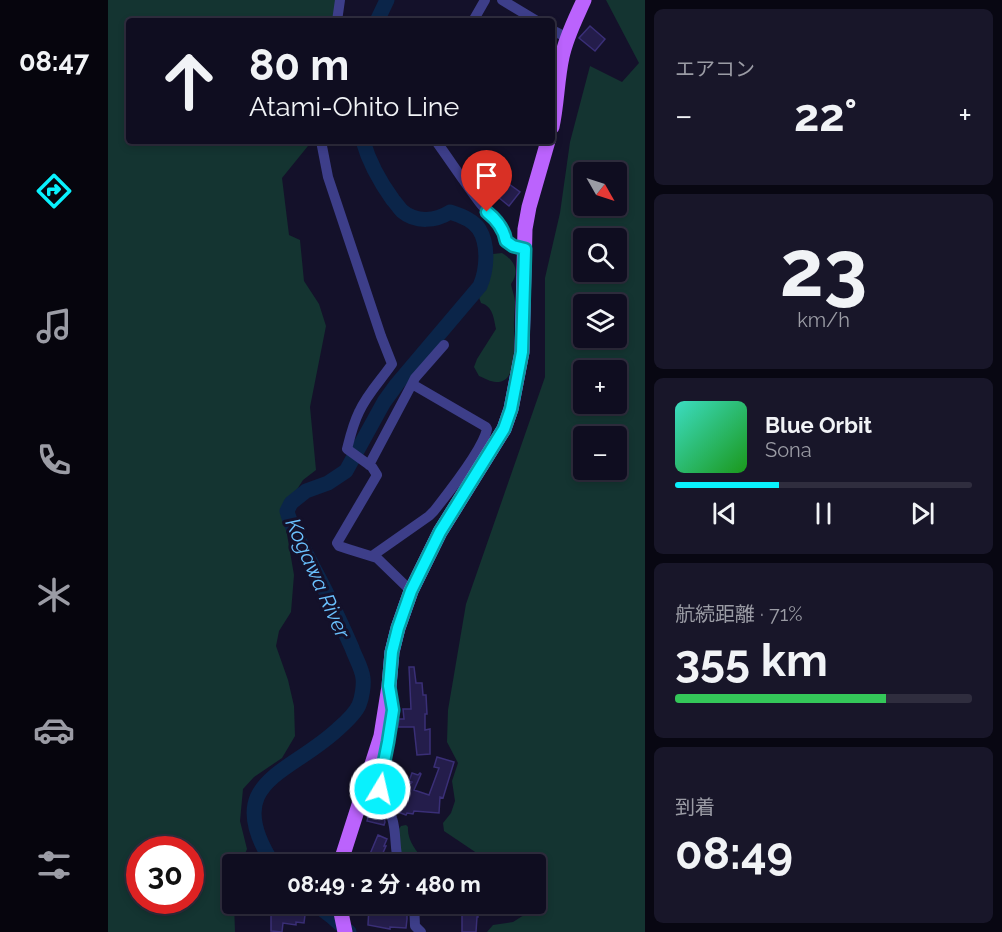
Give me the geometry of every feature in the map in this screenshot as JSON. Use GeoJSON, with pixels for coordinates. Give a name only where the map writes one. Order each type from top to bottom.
{"type":"FeatureCollection","features":[{"type":"Feature","properties":{"kind":"main road"},"geometry":{"type":"LineString","coordinates":[[555,115],[562,54],[584,0]]}},
{"type":"Feature","properties":{"kind":"main road"},"geometry":{"type":"LineString","coordinates":[[343,854],[381,736],[392,652],[411,591],[440,532],[504,429],[511,409],[522,352],[525,229],[547,144]]}},
{"type":"Feature","properties":{"kind":"main road"},"geometry":{"type":"LineString","coordinates":[[341,914],[345,932]]}},
{"type":"Feature","properties":{"kind":"street"},"geometry":{"type":"LineString","coordinates":[[337,18],[340,0]]}},
{"type":"Feature","properties":{"kind":"street"},"geometry":{"type":"LineString","coordinates":[[474,18],[485,0]]}},
{"type":"Feature","properties":{"kind":"street"},"geometry":{"type":"LineString","coordinates":[[502,0],[532,18]]}},
{"type":"Feature","properties":{"kind":"street"},"geometry":{"type":"LineString","coordinates":[[555,32],[568,38]]}},
{"type":"Feature","properties":{"kind":"street"},"geometry":{"type":"LineString","coordinates":[[322,144],[328,177],[392,364],[370,392],[358,413],[347,449],[372,467],[376,475],[337,543],[339,546],[381,561],[411,591]]}},
{"type":"Feature","properties":{"kind":"street"},"geometry":{"type":"LineString","coordinates":[[438,144],[479,202],[499,224],[505,233],[506,241],[513,246],[525,249]]}},
{"type":"Feature","properties":{"kind":"street"},"geometry":{"type":"LineString","coordinates":[[367,463],[415,378],[444,345]]}},
{"type":"Feature","properties":{"kind":"street"},"geometry":{"type":"LineString","coordinates":[[372,556],[429,516],[451,489],[487,432],[486,427],[412,384]]}},
{"type":"Feature","properties":{"kind":"street"},"geometry":{"type":"LineString","coordinates":[[389,686],[393,710],[380,794],[382,802],[393,819],[397,854]]}},
{"type":"Feature","properties":{"kind":"street"},"geometry":{"type":"LineString","coordinates":[[414,914],[415,926],[421,932]]}},
{"type":"Feature","properties":{"kind":"green space"},"geometry":{"type":"Polygon","coordinates":[[[108,0],[337,0],[333,18],[126,18],[126,144],[310,144],[282,178],[289,235],[300,240],[304,281],[319,304],[326,326],[310,407],[316,470],[303,480],[283,511],[294,575],[291,612],[279,631],[276,646],[294,706],[295,736],[282,758],[254,777],[243,789],[240,821],[247,849],[245,854],[222,854],[222,914],[234,914],[235,932],[108,932],[108,0]]]}},
{"type":"Feature","properties":{"kind":"green space"},"geometry":{"type":"Polygon","coordinates":[[[606,0],[645,0],[645,932],[487,932],[493,925],[513,922],[524,914],[546,914],[546,854],[478,854],[444,831],[443,823],[451,813],[455,801],[452,781],[458,763],[447,742],[448,710],[466,604],[545,377],[545,278],[560,213],[570,142],[590,66],[622,82],[639,63],[606,0]]]}},
{"type":"Feature","properties":{"kind":"green space"},"geometry":{"type":"Polygon","coordinates":[[[502,253],[510,259],[516,271],[511,284],[515,302],[514,357],[509,375],[504,380],[496,382],[479,376],[474,367],[496,329],[494,317],[488,307],[481,303],[478,295],[487,279],[489,262],[493,254],[502,253]]]}},
{"type":"Feature","properties":{"kind":"green space"},"geometry":{"type":"Polygon","coordinates":[[[401,826],[408,827],[411,841],[419,854],[400,854],[397,832],[401,826]]]}},
{"type":"Feature","properties":{"kind":"building"},"geometry":{"type":"Polygon","coordinates":[[[590,26],[605,39],[595,51],[579,38],[590,26]]]}},
{"type":"Feature","properties":{"kind":"building"},"geometry":{"type":"Polygon","coordinates":[[[509,184],[520,192],[509,206],[498,197],[509,184]]]}},
{"type":"Feature","properties":{"kind":"building"},"geometry":{"type":"Polygon","coordinates":[[[409,667],[414,667],[416,683],[422,683],[423,695],[426,695],[425,730],[430,729],[430,754],[417,755],[414,727],[398,727],[399,719],[404,719],[403,709],[411,709],[409,667]]]}},
{"type":"Feature","properties":{"kind":"building"},"geometry":{"type":"Polygon","coordinates":[[[437,757],[454,762],[443,798],[440,797],[439,813],[414,811],[413,814],[407,813],[406,815],[398,812],[404,791],[412,782],[409,781],[412,773],[421,774],[414,790],[429,795],[439,768],[434,767],[437,757]]]}},
{"type":"Feature","properties":{"kind":"building"},"geometry":{"type":"Polygon","coordinates":[[[369,813],[384,817],[384,825],[367,821],[369,813]]]}},
{"type":"Feature","properties":{"kind":"building"},"geometry":{"type":"Polygon","coordinates":[[[378,835],[387,839],[382,854],[370,854],[378,835]]]}},
{"type":"Feature","properties":{"kind":"building"},"geometry":{"type":"Polygon","coordinates":[[[271,914],[305,915],[304,923],[296,922],[296,925],[283,923],[282,932],[271,931],[271,914]]]}},
{"type":"Feature","properties":{"kind":"building"},"geometry":{"type":"Polygon","coordinates":[[[369,914],[407,914],[406,928],[390,927],[390,929],[368,925],[369,914]]]}},
{"type":"Feature","properties":{"kind":"building"},"geometry":{"type":"Polygon","coordinates":[[[462,914],[478,914],[476,932],[462,932],[462,914]]]}},
{"type":"Feature","properties":{"kind":"waterway","name":"Kogawa River"},"geometry":{"type":"LineString","coordinates":[[378,18],[387,0]]}},
{"type":"Feature","properties":{"kind":"waterway","name":"Kogawa River"},"geometry":{"type":"LineString","coordinates":[[268,854],[259,836],[254,814],[257,797],[267,783],[282,770],[319,745],[350,718],[359,705],[363,684],[361,670],[352,648],[295,533],[287,511],[291,503],[306,491],[328,483],[346,471],[384,402],[480,286],[484,273],[486,250],[479,229],[470,220],[450,212],[432,219],[420,219],[402,211],[379,179],[364,144]]}},
{"type":"Feature","properties":{"kind":"waterway","name":"Kogawa River"},"geometry":{"type":"LineString","coordinates":[[328,914],[349,932]]}},
{"type":"Feature","properties":{"kind":"route"},"geometry":{"type":"LineString","coordinates":[[380,789],[393,710],[389,686],[392,652],[398,628],[411,591],[440,532],[504,429],[511,409],[522,352],[525,249],[513,246],[506,241],[505,233],[487,212]]}}]}
